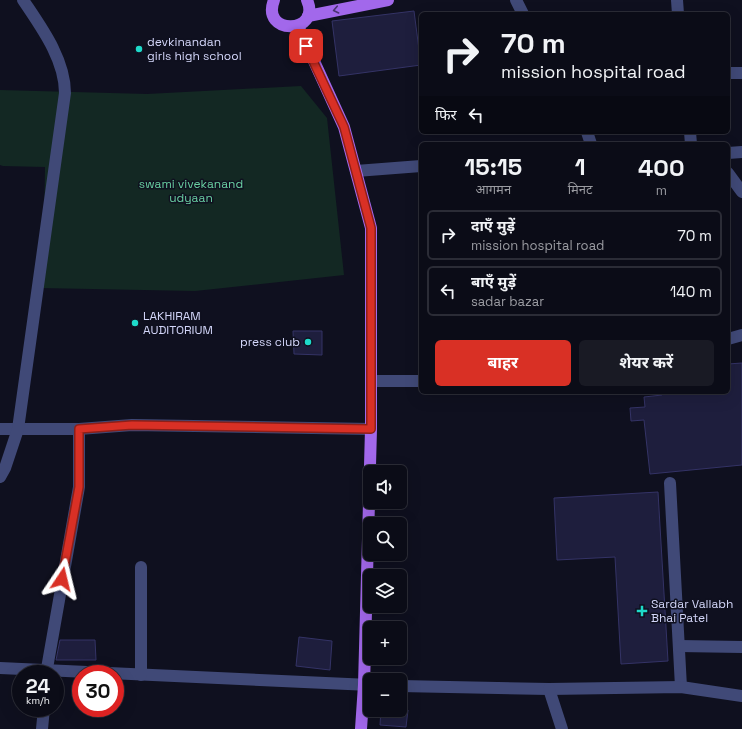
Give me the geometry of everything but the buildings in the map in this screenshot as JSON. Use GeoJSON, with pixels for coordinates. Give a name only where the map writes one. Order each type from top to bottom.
{"type":"FeatureCollection","features":[{"type":"Feature","properties":{"kind":"main road"},"geometry":{"type":"LineString","coordinates":[[273,0],[273,15],[277,22],[283,26],[290,27],[298,26],[304,22],[308,16],[310,9],[307,0]]}},
{"type":"Feature","properties":{"kind":"main road"},"geometry":{"type":"LineString","coordinates":[[308,16],[388,0]]}},
{"type":"Feature","properties":{"kind":"main road"},"geometry":{"type":"LineString","coordinates":[[298,26],[344,127],[371,228],[371,429],[367,673]]}},
{"type":"Feature","properties":{"kind":"main road"},"geometry":{"type":"LineString","coordinates":[[361,729],[363,714]]}},
{"type":"Feature","properties":{"kind":"street"},"geometry":{"type":"LineString","coordinates":[[0,478],[5,468],[18,429],[65,93],[65,84],[61,68],[42,29],[23,0]]}},
{"type":"Feature","properties":{"kind":"street"},"geometry":{"type":"LineString","coordinates":[[516,0],[522,12]]}},
{"type":"Feature","properties":{"kind":"street"},"geometry":{"type":"LineString","coordinates":[[677,0],[678,12]]}},
{"type":"Feature","properties":{"kind":"street"},"geometry":{"type":"LineString","coordinates":[[730,74],[742,73]]}},
{"type":"Feature","properties":{"kind":"street"},"geometry":{"type":"LineString","coordinates":[[730,153],[742,152]]}},
{"type":"Feature","properties":{"kind":"street"},"geometry":{"type":"LineString","coordinates":[[356,171],[419,166]]}},
{"type":"Feature","properties":{"kind":"street"},"geometry":{"type":"LineString","coordinates":[[730,176],[742,192]]}},
{"type":"Feature","properties":{"kind":"street"},"geometry":{"type":"LineString","coordinates":[[730,338],[742,335]]}},
{"type":"Feature","properties":{"kind":"street"},"geometry":{"type":"LineString","coordinates":[[371,381],[419,381]]}},
{"type":"Feature","properties":{"kind":"street"},"geometry":{"type":"LineString","coordinates":[[0,429],[79,429],[132,425],[371,429]]}},
{"type":"Feature","properties":{"kind":"street"},"geometry":{"type":"LineString","coordinates":[[47,665],[79,487],[79,429]]}},
{"type":"Feature","properties":{"kind":"street"},"geometry":{"type":"LineString","coordinates":[[670,483],[681,687]]}},
{"type":"Feature","properties":{"kind":"street"},"geometry":{"type":"LineString","coordinates":[[141,567],[141,675]]}},
{"type":"Feature","properties":{"kind":"street"},"geometry":{"type":"LineString","coordinates":[[679,646],[742,647]]}},
{"type":"Feature","properties":{"kind":"street"},"geometry":{"type":"LineString","coordinates":[[0,668],[12,669]]}},
{"type":"Feature","properties":{"kind":"street"},"geometry":{"type":"LineString","coordinates":[[64,673],[363,685]]}},
{"type":"Feature","properties":{"kind":"street"},"geometry":{"type":"LineString","coordinates":[[407,686],[549,690],[681,687],[742,696]]}},
{"type":"Feature","properties":{"kind":"street"},"geometry":{"type":"LineString","coordinates":[[549,690],[562,729]]}},
{"type":"Feature","properties":{"kind":"street"},"geometry":{"type":"LineString","coordinates":[[42,729],[43,717]]}},
{"type":"Feature","properties":{"kind":"green space","name":"swami vivekanand udyaan"},"geometry":{"type":"Polygon","coordinates":[[[301,86],[327,118],[344,275],[195,291],[40,288],[44,230],[45,167],[0,165],[0,90],[147,94],[301,86]]]}},
{"type":"Feature","properties":{"kind":"place","name":"devkinandan girls high school"},"geometry":{"type":"Point","coordinates":[139,49]}},
{"type":"Feature","properties":{"kind":"place","name":"LAKHIRAM AUDITORIUM"},"geometry":{"type":"Point","coordinates":[135,323]}},
{"type":"Feature","properties":{"kind":"place","name":"press club"},"geometry":{"type":"Point","coordinates":[308,342]}},
{"type":"Feature","properties":{"kind":"place","name":"Sardar Vallabh Bhai Patel"},"geometry":{"type":"Point","coordinates":[642,611]}},
{"type":"Feature","properties":{"kind":"route"},"geometry":{"type":"LineString","coordinates":[[62,579],[79,487],[79,429],[132,425],[371,429],[371,228],[344,127],[306,46]]}}]}
